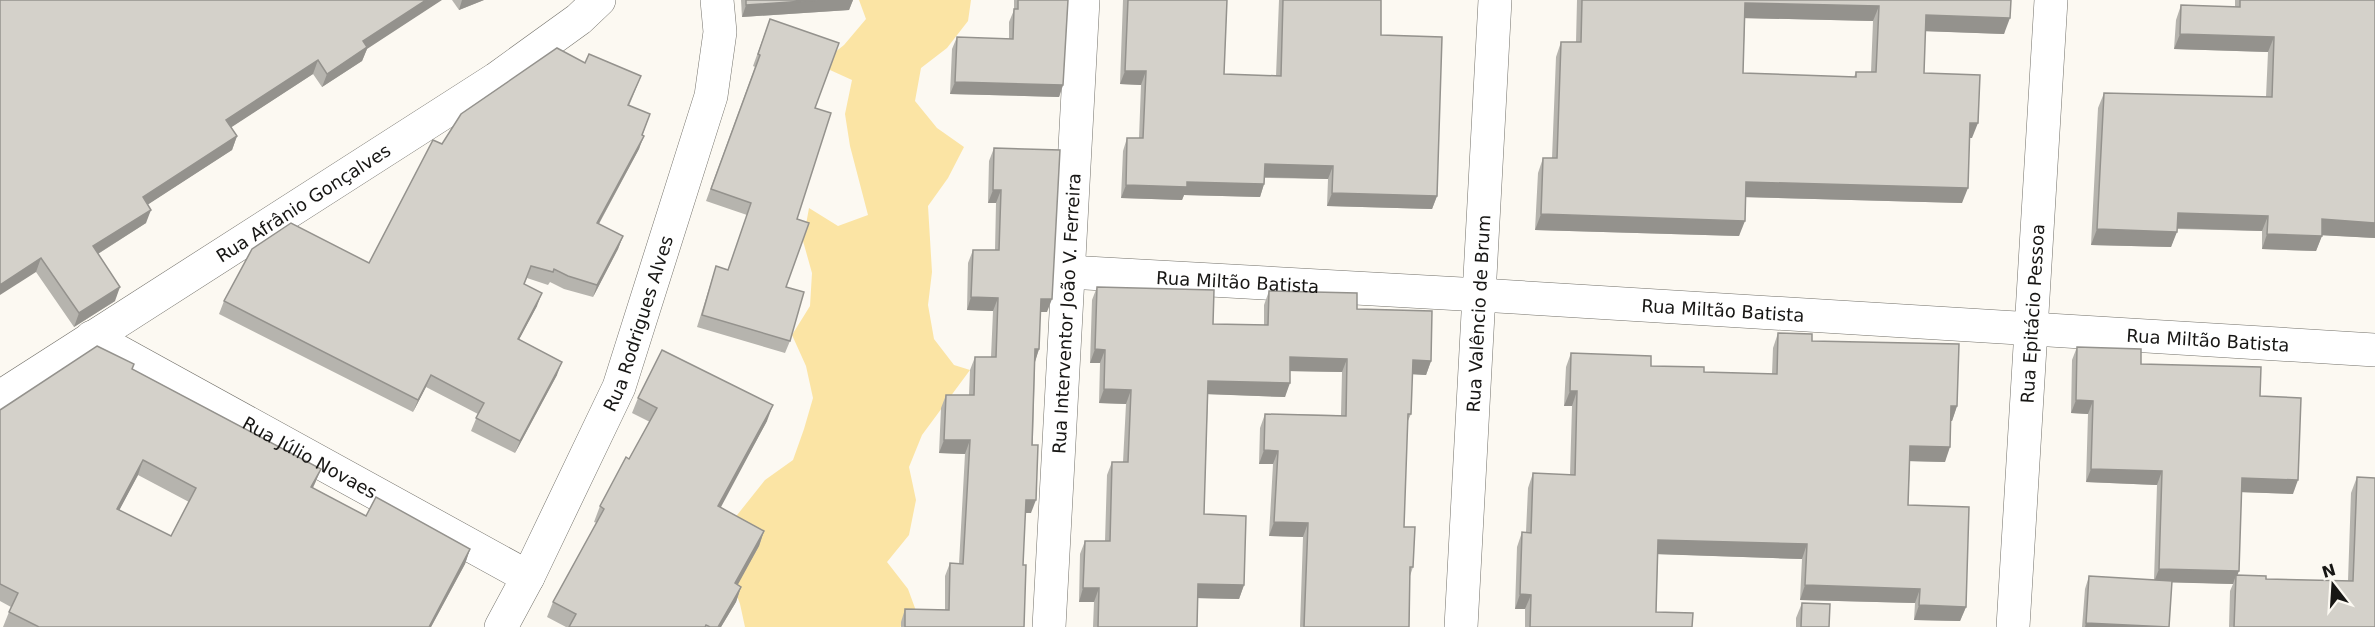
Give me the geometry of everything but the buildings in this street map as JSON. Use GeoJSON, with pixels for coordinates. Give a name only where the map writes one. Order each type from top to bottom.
{"type":"FeatureCollection","features":[{"type":"Feature","properties":{"kind":"street","name":"Rua Afrânio Gonçalves"},"geometry":{"type":"LineString","coordinates":[[0,397],[496,79],[579,19],[599,0]]}},
{"type":"Feature","properties":{"kind":"street","name":"Rua Rodrigues Alves"},"geometry":{"type":"LineString","coordinates":[[501,627],[528,577],[619,387],[711,96],[720,32],[717,0]]}},
{"type":"Feature","properties":{"kind":"street","name":"Rua Interventor João V. Ferreira"},"geometry":{"type":"LineString","coordinates":[[1049,627],[1083,0]]}},
{"type":"Feature","properties":{"kind":"street","name":"Rua Valêncio de Brum"},"geometry":{"type":"LineString","coordinates":[[1461,627],[1495,0]]}},
{"type":"Feature","properties":{"kind":"street","name":"Rua Epitácio Pessoa"},"geometry":{"type":"LineString","coordinates":[[2013,627],[2050,0]]}},
{"type":"Feature","properties":{"kind":"street","name":"Rua Miltão Batista"},"geometry":{"type":"LineString","coordinates":[[1068,272],[2375,350]]}},
{"type":"Feature","properties":{"kind":"street","name":"Rua Júlio Novaes"},"geometry":{"type":"LineString","coordinates":[[92,337],[528,577]]}},
{"type":"Feature","properties":{"kind":"shaded area"},"geometry":{"type":"Polygon","coordinates":[[[859,0],[971,0],[968,21],[947,48],[921,68],[915,101],[937,128],[964,147],[948,178],[928,206],[932,272],[928,305],[934,339],[954,365],[970,370],[922,435],[909,467],[916,500],[909,535],[887,562],[908,589],[919,619],[900,627],[745,627],[740,604],[727,569],[722,534],[765,480],[793,460],[813,398],[806,366],[792,335],[810,306],[812,273],[803,241],[809,208],[838,226],[868,215],[850,146],[845,114],[852,80],[819,65],[844,45],[866,19],[859,0]]]}}]}
